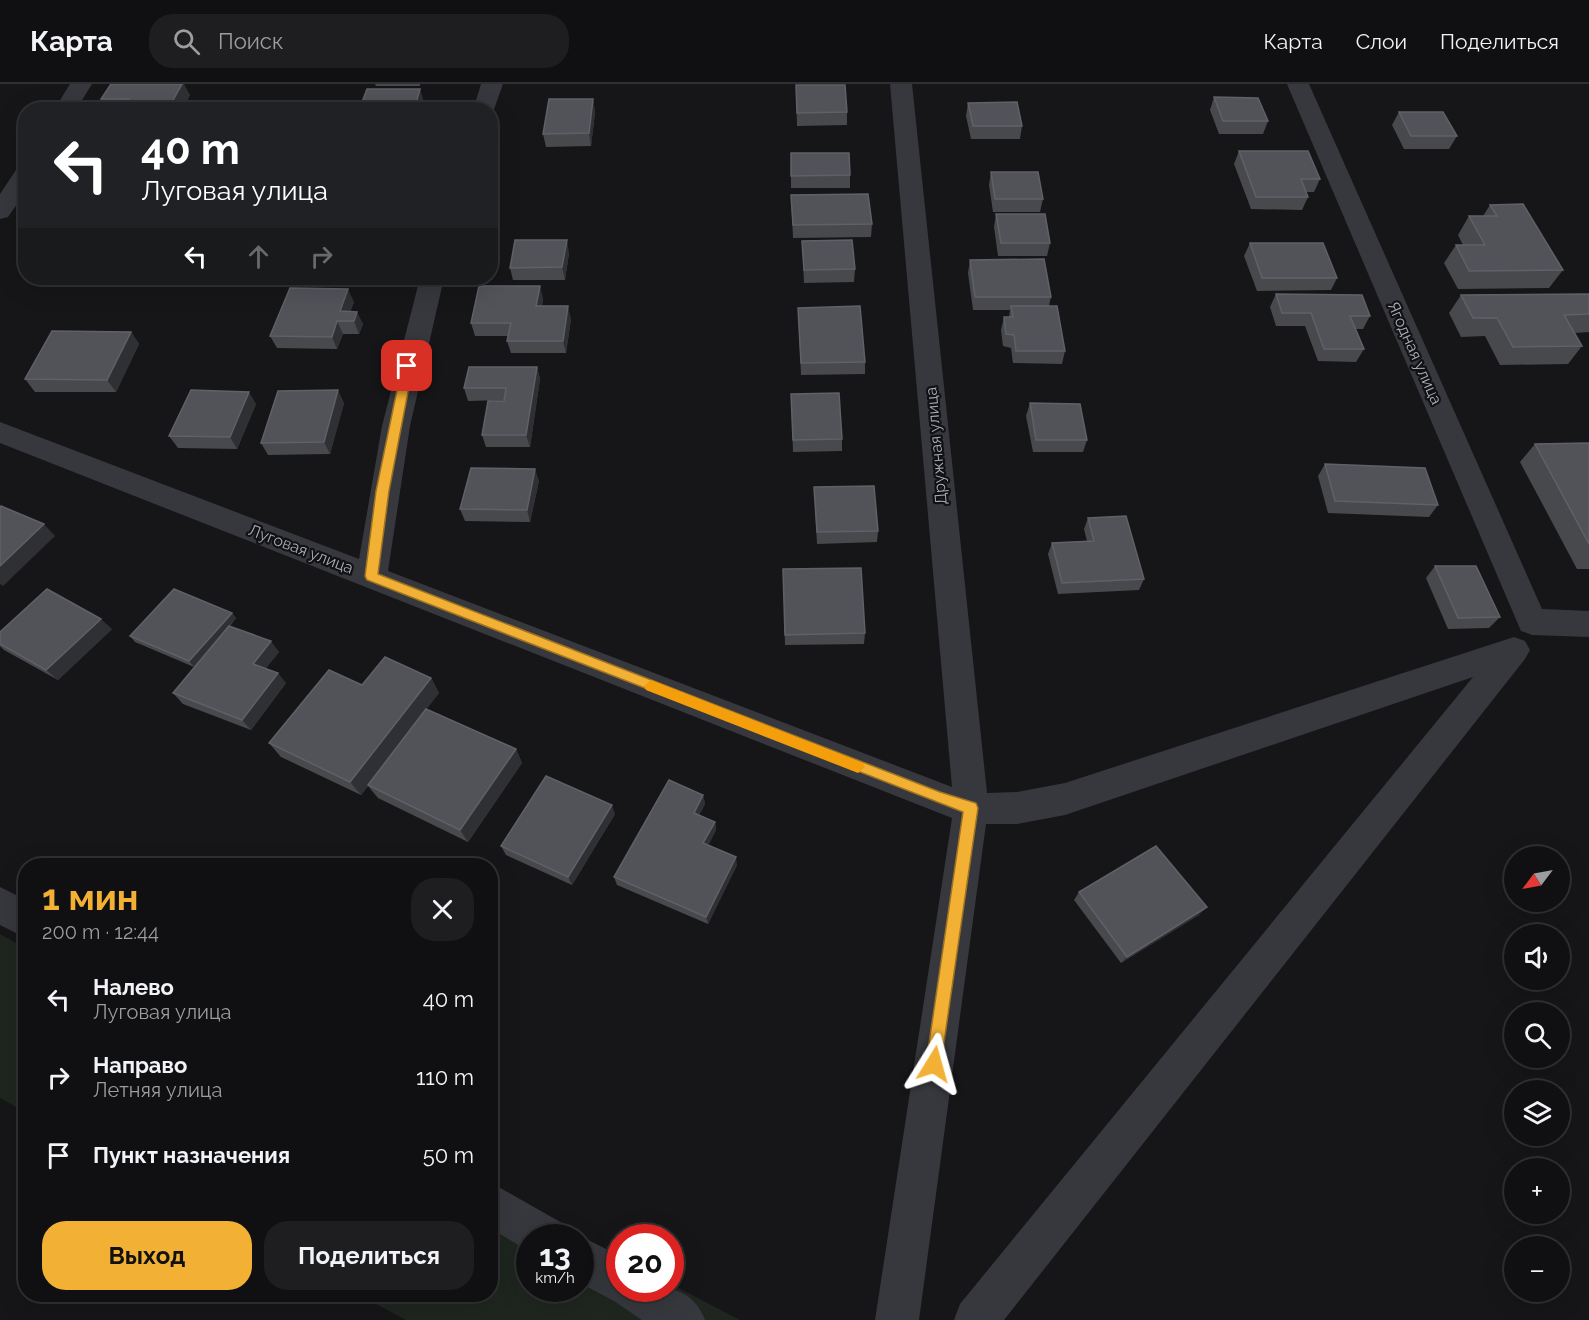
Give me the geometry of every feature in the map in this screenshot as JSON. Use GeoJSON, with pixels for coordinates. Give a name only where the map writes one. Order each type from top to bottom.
{"type":"FeatureCollection","features":[{"type":"Feature","properties":{"kind":"street"},"geometry":{"type":"LineString","coordinates":[[70,102],[81,84]]}},
{"type":"Feature","properties":{"kind":"street"},"geometry":{"type":"LineString","coordinates":[[486,102],[492,84]]}},
{"type":"Feature","properties":{"kind":"street","name":"Дружная улица"},"geometry":{"type":"LineString","coordinates":[[897,1320],[971,808],[901,84]]}},
{"type":"Feature","properties":{"kind":"street","name":"Ягодная улица"},"geometry":{"type":"LineString","coordinates":[[1298,84],[1532,621],[1589,624]]}},
{"type":"Feature","properties":{"kind":"street"},"geometry":{"type":"LineString","coordinates":[[0,212],[18,184]]}},
{"type":"Feature","properties":{"kind":"street"},"geometry":{"type":"LineString","coordinates":[[372,576],[393,432],[403,381],[430,285]]}},
{"type":"Feature","properties":{"kind":"street","name":"Луговая улица"},"geometry":{"type":"LineString","coordinates":[[0,432],[939,799],[971,808],[994,810],[1031,808],[1065,799],[1514,650],[976,1320]]}},
{"type":"Feature","properties":{"kind":"street"},"geometry":{"type":"LineString","coordinates":[[0,905],[18,915]]}},
{"type":"Feature","properties":{"kind":"street"},"geometry":{"type":"LineString","coordinates":[[498,1208],[524,1224]]}},
{"type":"Feature","properties":{"kind":"street"},"geometry":{"type":"LineString","coordinates":[[654,1302],[683,1320]]}},
{"type":"Feature","properties":{"kind":"shaded area"},"geometry":{"type":"Polygon","coordinates":[[[0,934],[18,944],[18,1108],[0,1098],[0,934]]]}},
{"type":"Feature","properties":{"kind":"shaded area"},"geometry":{"type":"Polygon","coordinates":[[[498,1194],[556,1224],[516,1224],[516,1302],[594,1302],[594,1244],[606,1250],[606,1302],[684,1302],[684,1291],[740,1320],[406,1320],[372,1302],[498,1302],[498,1194]]]}},
{"type":"Feature","properties":{"kind":"building"},"geometry":{"type":"Polygon","coordinates":[[[111,84],[182,84],[172,102],[127,102],[129,99],[101,99],[111,84]]]}},
{"type":"Feature","properties":{"kind":"building"},"geometry":{"type":"Polygon","coordinates":[[[796,85],[845,85],[847,112],[797,113],[796,85]]]}},
{"type":"Feature","properties":{"kind":"building"},"geometry":{"type":"Polygon","coordinates":[[[367,89],[420,89],[416,102],[362,102],[367,89]]]}},
{"type":"Feature","properties":{"kind":"building"},"geometry":{"type":"Polygon","coordinates":[[[1214,97],[1258,98],[1268,121],[1223,121],[1214,97]]]}},
{"type":"Feature","properties":{"kind":"building"},"geometry":{"type":"Polygon","coordinates":[[[549,99],[593,99],[589,133],[543,134],[549,99]]]}},
{"type":"Feature","properties":{"kind":"building"},"geometry":{"type":"Polygon","coordinates":[[[1017,102],[1022,126],[973,126],[968,103],[1017,102]]]}},
{"type":"Feature","properties":{"kind":"building"},"geometry":{"type":"Polygon","coordinates":[[[1399,112],[1443,112],[1457,136],[1411,136],[1399,112]]]}},
{"type":"Feature","properties":{"kind":"building"},"geometry":{"type":"Polygon","coordinates":[[[1239,151],[1308,151],[1320,179],[1301,179],[1308,197],[1256,197],[1239,151]]]}},
{"type":"Feature","properties":{"kind":"building"},"geometry":{"type":"Polygon","coordinates":[[[791,153],[849,153],[850,175],[791,176],[791,153]]]}},
{"type":"Feature","properties":{"kind":"building"},"geometry":{"type":"Polygon","coordinates":[[[991,172],[1038,172],[1043,199],[995,199],[991,172]]]}},
{"type":"Feature","properties":{"kind":"building"},"geometry":{"type":"Polygon","coordinates":[[[868,194],[872,224],[793,225],[791,195],[868,194]]]}},
{"type":"Feature","properties":{"kind":"building"},"geometry":{"type":"Polygon","coordinates":[[[1523,204],[1563,270],[1469,271],[1456,245],[1485,245],[1469,216],[1497,216],[1490,205],[1523,204]]]}},
{"type":"Feature","properties":{"kind":"building"},"geometry":{"type":"Polygon","coordinates":[[[996,214],[1045,214],[1050,243],[1001,243],[996,214]]]}},
{"type":"Feature","properties":{"kind":"building"},"geometry":{"type":"Polygon","coordinates":[[[515,240],[567,240],[562,267],[510,268],[515,240]]]}},
{"type":"Feature","properties":{"kind":"building"},"geometry":{"type":"Polygon","coordinates":[[[852,240],[855,269],[804,270],[802,241],[852,240]]]}},
{"type":"Feature","properties":{"kind":"building"},"geometry":{"type":"Polygon","coordinates":[[[1250,243],[1323,243],[1337,278],[1262,278],[1250,243]]]}},
{"type":"Feature","properties":{"kind":"building"},"geometry":{"type":"Polygon","coordinates":[[[1044,259],[1051,297],[975,297],[970,260],[1044,259]]]}},
{"type":"Feature","properties":{"kind":"building"},"geometry":{"type":"Polygon","coordinates":[[[479,286],[540,286],[536,306],[568,306],[563,341],[507,341],[511,323],[471,323],[479,286]]]}},
{"type":"Feature","properties":{"kind":"building"},"geometry":{"type":"Polygon","coordinates":[[[290,288],[348,289],[340,311],[357,312],[354,321],[337,321],[332,337],[270,336],[290,288]]]}},
{"type":"Feature","properties":{"kind":"building"},"geometry":{"type":"Polygon","coordinates":[[[1276,294],[1362,295],[1370,316],[1350,316],[1364,349],[1324,349],[1311,313],[1282,313],[1276,294]]]}},
{"type":"Feature","properties":{"kind":"building"},"geometry":{"type":"Polygon","coordinates":[[[1589,294],[1589,314],[1564,315],[1582,346],[1513,347],[1497,318],[1473,318],[1461,295],[1589,294]]]}},
{"type":"Feature","properties":{"kind":"building"},"geometry":{"type":"Polygon","coordinates":[[[860,306],[865,362],[801,363],[798,308],[860,306]]]}},
{"type":"Feature","properties":{"kind":"building"},"geometry":{"type":"Polygon","coordinates":[[[1011,306],[1057,306],[1065,351],[1016,351],[1014,335],[1006,334],[1004,317],[1013,317],[1011,306]]]}},
{"type":"Feature","properties":{"kind":"building"},"geometry":{"type":"Polygon","coordinates":[[[52,331],[131,332],[107,380],[25,379],[52,331]]]}},
{"type":"Feature","properties":{"kind":"building"},"geometry":{"type":"Polygon","coordinates":[[[469,367],[537,367],[526,435],[482,435],[488,401],[504,401],[506,388],[464,388],[469,367]]]}},
{"type":"Feature","properties":{"kind":"building"},"geometry":{"type":"Polygon","coordinates":[[[191,390],[249,392],[230,437],[169,436],[191,390]]]}},
{"type":"Feature","properties":{"kind":"building"},"geometry":{"type":"Polygon","coordinates":[[[338,390],[324,442],[261,443],[278,391],[338,390]]]}},
{"type":"Feature","properties":{"kind":"building"},"geometry":{"type":"Polygon","coordinates":[[[839,393],[842,439],[793,440],[791,394],[839,393]]]}},
{"type":"Feature","properties":{"kind":"building"},"geometry":{"type":"Polygon","coordinates":[[[1030,403],[1080,404],[1087,440],[1036,440],[1030,403]]]}},
{"type":"Feature","properties":{"kind":"building"},"geometry":{"type":"Polygon","coordinates":[[[1589,443],[1589,544],[1535,444],[1589,443]]]}},
{"type":"Feature","properties":{"kind":"building"},"geometry":{"type":"Polygon","coordinates":[[[1325,464],[1425,468],[1438,505],[1335,501],[1325,464]]]}},
{"type":"Feature","properties":{"kind":"building"},"geometry":{"type":"Polygon","coordinates":[[[471,468],[535,469],[527,510],[460,509],[471,468]]]}},
{"type":"Feature","properties":{"kind":"building"},"geometry":{"type":"Polygon","coordinates":[[[874,486],[878,531],[817,532],[814,487],[874,486]]]}},
{"type":"Feature","properties":{"kind":"building"},"geometry":{"type":"Polygon","coordinates":[[[0,507],[44,524],[0,566],[0,507]]]}},
{"type":"Feature","properties":{"kind":"building"},"geometry":{"type":"Polygon","coordinates":[[[1126,516],[1144,579],[1062,583],[1052,543],[1094,541],[1088,518],[1126,516]]]}},
{"type":"Feature","properties":{"kind":"building"},"geometry":{"type":"Polygon","coordinates":[[[1435,566],[1476,566],[1500,617],[1458,618],[1435,566]]]}},
{"type":"Feature","properties":{"kind":"building"},"geometry":{"type":"Polygon","coordinates":[[[861,568],[865,633],[785,635],[783,569],[861,568]]]}},
{"type":"Feature","properties":{"kind":"building"},"geometry":{"type":"Polygon","coordinates":[[[47,589],[101,619],[46,670],[0,644],[0,632],[47,589]]]}},
{"type":"Feature","properties":{"kind":"building"},"geometry":{"type":"Polygon","coordinates":[[[174,589],[232,613],[189,661],[130,636],[174,589]]]}},
{"type":"Feature","properties":{"kind":"building"},"geometry":{"type":"Polygon","coordinates":[[[229,626],[271,641],[253,664],[278,673],[242,720],[173,693],[229,626]]]}},
{"type":"Feature","properties":{"kind":"building"},"geometry":{"type":"Polygon","coordinates":[[[385,657],[431,678],[350,782],[269,743],[329,670],[362,685],[385,657]]]}},
{"type":"Feature","properties":{"kind":"building"},"geometry":{"type":"Polygon","coordinates":[[[426,709],[516,749],[460,830],[368,785],[426,709]]]}},
{"type":"Feature","properties":{"kind":"building"},"geometry":{"type":"Polygon","coordinates":[[[546,776],[612,805],[568,877],[501,846],[546,776]]]}},
{"type":"Feature","properties":{"kind":"building"},"geometry":{"type":"Polygon","coordinates":[[[669,780],[703,795],[694,813],[715,822],[703,843],[736,857],[706,917],[614,877],[669,780]]]}},
{"type":"Feature","properties":{"kind":"building"},"geometry":{"type":"Polygon","coordinates":[[[1156,846],[1207,907],[1127,957],[1079,892],[1156,846]]]}},
{"type":"Feature","properties":{"kind":"slow traffic"},"geometry":{"type":"LineString","coordinates":[[651,686],[858,767]]}},
{"type":"Feature","properties":{"kind":"route"},"geometry":{"type":"LineString","coordinates":[[407,366],[382,491],[372,576],[939,799],[971,808],[934,1064]]}}]}
